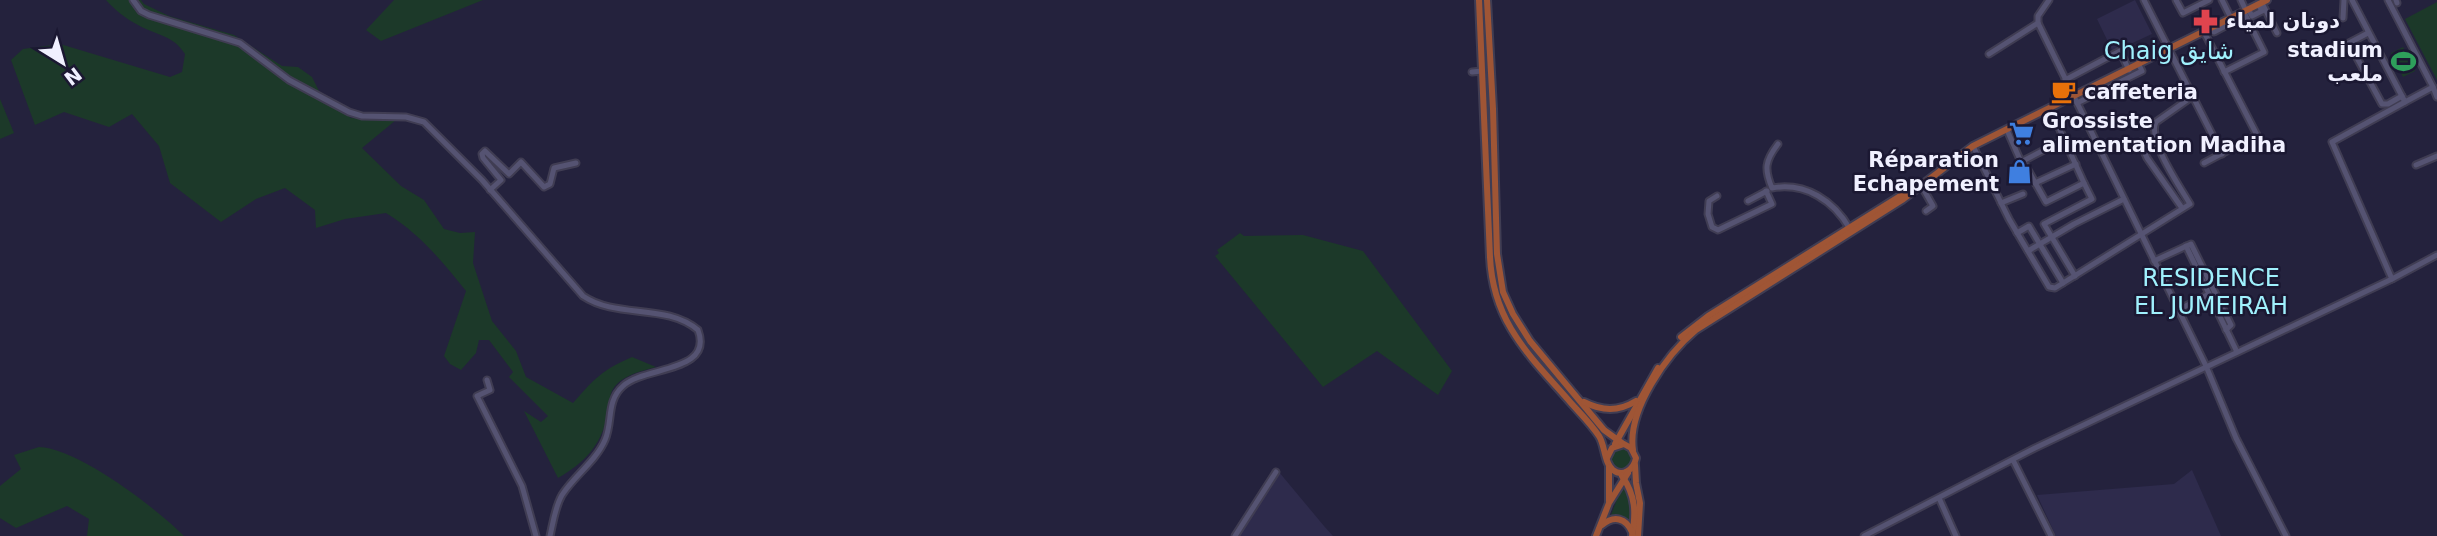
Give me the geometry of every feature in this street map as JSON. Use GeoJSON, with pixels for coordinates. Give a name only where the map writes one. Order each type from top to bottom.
{"type":"FeatureCollection","features":[{"type":"Feature","properties":{"kind":"main road"},"geometry":{"type":"LineString","coordinates":[[1479,0],[1490,268],[1495,298],[1514,335],[1599,436],[1608,461],[1609,503]]}},
{"type":"Feature","properties":{"kind":"main road"},"geometry":{"type":"LineString","coordinates":[[1487,0],[1497,254],[1503,292],[1523,332],[1604,430],[1633,450]]}},
{"type":"Feature","properties":{"kind":"main road"},"geometry":{"type":"LineString","coordinates":[[1608,461],[1612,448],[1621,443],[1640,397],[1675,344],[1692,327],[1902,200],[1973,146],[2050,108],[2076,99],[2262,2]]}},
{"type":"Feature","properties":{"kind":"main road"},"geometry":{"type":"LineString","coordinates":[[1634,535],[1640,503],[1632,429],[1661,370],[1686,338],[1850,230]]}},
{"type":"Feature","properties":{"kind":"main road"},"geometry":{"type":"LineString","coordinates":[[1581,401],[1597,408],[1612,410],[1627,406],[1640,397]]}},
{"type":"Feature","properties":{"kind":"main road"},"geometry":{"type":"LineString","coordinates":[[1608,461],[1630,489],[1634,503],[1634,535]]}},
{"type":"Feature","properties":{"kind":"main road"},"geometry":{"type":"LineString","coordinates":[[1596,536],[1621,475],[1630,470],[1636,461]]}},
{"type":"Feature","properties":{"kind":"main road"},"geometry":{"type":"LineString","coordinates":[[1601,526],[1608,520],[1621,519],[1628,524],[1634,535]]}},
{"type":"Feature","properties":{"kind":"street"},"geometry":{"type":"LineString","coordinates":[[133,0],[141,11],[149,15],[240,43],[289,80],[349,112],[362,116],[406,117],[424,122],[490,190],[590,301],[612,308],[637,310],[682,320],[698,330],[701,337],[700,346],[691,360],[633,379],[616,393],[612,401],[606,440],[562,496],[550,536]]}},
{"type":"Feature","properties":{"kind":"street"},"geometry":{"type":"LineString","coordinates":[[2049,0],[2041,10],[2038,23],[2206,366],[2236,438],[2286,536]]}},
{"type":"Feature","properties":{"kind":"street"},"geometry":{"type":"LineString","coordinates":[[2144,0],[2222,154]]}},
{"type":"Feature","properties":{"kind":"street"},"geometry":{"type":"LineString","coordinates":[[2176,0],[2183,13],[2208,0]]}},
{"type":"Feature","properties":{"kind":"street"},"geometry":{"type":"LineString","coordinates":[[2222,0],[2242,13]]}},
{"type":"Feature","properties":{"kind":"street"},"geometry":{"type":"LineString","coordinates":[[2224,72],[2264,52],[2242,13],[2241,0]]}},
{"type":"Feature","properties":{"kind":"street"},"geometry":{"type":"LineString","coordinates":[[2343,18],[2344,0]]}},
{"type":"Feature","properties":{"kind":"street"},"geometry":{"type":"LineString","coordinates":[[2352,0],[2403,99]]}},
{"type":"Feature","properties":{"kind":"street"},"geometry":{"type":"LineString","coordinates":[[2393,1],[2437,97]]}},
{"type":"Feature","properties":{"kind":"street"},"geometry":{"type":"LineString","coordinates":[[2262,2],[2277,33]]}},
{"type":"Feature","properties":{"kind":"street"},"geometry":{"type":"LineString","coordinates":[[1989,54],[2038,23]]}},
{"type":"Feature","properties":{"kind":"street"},"geometry":{"type":"LineString","coordinates":[[2204,32],[2257,135],[2204,163]]}},
{"type":"Feature","properties":{"kind":"street"},"geometry":{"type":"LineString","coordinates":[[2368,33],[2349,43],[2382,104],[2433,87]]}},
{"type":"Feature","properties":{"kind":"street"},"geometry":{"type":"LineString","coordinates":[[2065,80],[2120,51],[2129,70]]}},
{"type":"Feature","properties":{"kind":"street"},"geometry":{"type":"LineString","coordinates":[[2076,99],[2141,71],[2138,65]]}},
{"type":"Feature","properties":{"kind":"street"},"geometry":{"type":"LineString","coordinates":[[1472,72],[1482,71]]}},
{"type":"Feature","properties":{"kind":"street"},"geometry":{"type":"LineString","coordinates":[[1973,146],[2017,233],[2049,287],[2055,288],[2190,204],[2163,157],[2153,125],[2193,96]]}},
{"type":"Feature","properties":{"kind":"street"},"geometry":{"type":"LineString","coordinates":[[2392,279],[2332,142],[2403,99]]}},
{"type":"Feature","properties":{"kind":"street"},"geometry":{"type":"LineString","coordinates":[[2050,108],[2092,198],[2044,224],[2075,276]]}},
{"type":"Feature","properties":{"kind":"street"},"geometry":{"type":"LineString","coordinates":[[2007,130],[2021,162],[2024,161],[2046,202],[2084,183]]}},
{"type":"Feature","properties":{"kind":"street"},"geometry":{"type":"LineString","coordinates":[[2024,161],[2065,139]]}},
{"type":"Feature","properties":{"kind":"street"},"geometry":{"type":"LineString","coordinates":[[2140,142],[2147,158],[2182,208]]}},
{"type":"Feature","properties":{"kind":"street"},"geometry":{"type":"LineString","coordinates":[[1717,196],[1709,201],[1707,209],[1712,227],[1718,230],[1772,204],[1766,166],[1778,144]]}},
{"type":"Feature","properties":{"kind":"street"},"geometry":{"type":"LineString","coordinates":[[490,190],[501,180],[483,158],[485,151],[509,174],[521,162],[544,187],[550,184],[554,168],[576,163]]}},
{"type":"Feature","properties":{"kind":"street"},"geometry":{"type":"LineString","coordinates":[[2416,165],[2437,156]]}},
{"type":"Feature","properties":{"kind":"street"},"geometry":{"type":"LineString","coordinates":[[2035,183],[2076,164]]}},
{"type":"Feature","properties":{"kind":"street"},"geometry":{"type":"LineString","coordinates":[[1921,185],[1933,206],[1926,211]]}},
{"type":"Feature","properties":{"kind":"street"},"geometry":{"type":"LineString","coordinates":[[1748,201],[1769,190],[1793,187],[1820,196],[1839,211],[1850,230]]}},
{"type":"Feature","properties":{"kind":"street"},"geometry":{"type":"LineString","coordinates":[[2001,203],[2023,194]]}},
{"type":"Feature","properties":{"kind":"street"},"geometry":{"type":"LineString","coordinates":[[2028,251],[2051,236],[2124,199]]}},
{"type":"Feature","properties":{"kind":"street"},"geometry":{"type":"LineString","coordinates":[[2017,233],[2029,226],[2063,283]]}},
{"type":"Feature","properties":{"kind":"street"},"geometry":{"type":"LineString","coordinates":[[2154,261],[2191,244],[2231,325],[2226,330]]}},
{"type":"Feature","properties":{"kind":"street"},"geometry":{"type":"LineString","coordinates":[[2186,246],[2237,352]]}},
{"type":"Feature","properties":{"kind":"street"},"geometry":{"type":"LineString","coordinates":[[1864,536],[2013,460],[2437,255]]}},
{"type":"Feature","properties":{"kind":"street"},"geometry":{"type":"LineString","coordinates":[[2178,310],[2209,294]]}},
{"type":"Feature","properties":{"kind":"street"},"geometry":{"type":"LineString","coordinates":[[487,380],[490,390],[477,396],[522,486],[536,536]]}},
{"type":"Feature","properties":{"kind":"street"},"geometry":{"type":"LineString","coordinates":[[2013,460],[2052,536]]}},
{"type":"Feature","properties":{"kind":"street"},"geometry":{"type":"LineString","coordinates":[[1235,536],[1276,472]]}},
{"type":"Feature","properties":{"kind":"street"},"geometry":{"type":"LineString","coordinates":[[1939,498],[1956,536]]}},
{"type":"Feature","properties":{"kind":"shaded area"},"geometry":{"type":"Polygon","coordinates":[[[2135,0],[2152,34],[2113,52],[2097,19],[2135,0]]]}},
{"type":"Feature","properties":{"kind":"shaded area"},"geometry":{"type":"Polygon","coordinates":[[[2192,470],[2221,536],[2056,536],[2037,495],[2174,484],[2192,470]]]}},
{"type":"Feature","properties":{"kind":"shaded area"},"geometry":{"type":"Polygon","coordinates":[[[1279,472],[1324,526],[1333,536],[1239,536],[1279,472]]]}},
{"type":"Feature","properties":{"kind":"green space"},"geometry":{"type":"Polygon","coordinates":[[[106,0],[141,0],[169,16],[234,35],[282,66],[298,67],[312,77],[320,93],[351,118],[396,120],[362,148],[401,186],[424,200],[444,229],[460,233],[475,232],[473,263],[492,321],[516,351],[526,377],[573,403],[599,376],[632,357],[656,367],[627,377],[613,389],[604,427],[590,453],[558,478],[524,411],[541,422],[548,416],[509,377],[513,372],[489,340],[479,340],[476,353],[461,370],[450,364],[444,356],[466,291],[420,239],[386,213],[345,219],[316,228],[315,210],[285,188],[256,199],[221,222],[170,183],[159,146],[132,114],[109,127],[64,112],[35,125],[11,60],[23,49],[60,44],[170,77],[182,72],[185,54],[180,47],[129,20],[106,0]]]}},
{"type":"Feature","properties":{"kind":"green space"},"geometry":{"type":"Polygon","coordinates":[[[394,0],[483,0],[381,41],[366,30],[394,0]]]}},
{"type":"Feature","properties":{"kind":"green space"},"geometry":{"type":"Polygon","coordinates":[[[2437,2],[2437,80],[2405,19],[2437,2]]]}},
{"type":"Feature","properties":{"kind":"green space","name":"stadium ملعب"},"geometry":{"type":"Polygon","coordinates":[[[2403,47],[2415,71],[2403,77],[2391,53],[2403,47]]]}},
{"type":"Feature","properties":{"kind":"green space"},"geometry":{"type":"Polygon","coordinates":[[[0,99],[14,133],[0,139],[0,99]]]}},
{"type":"Feature","properties":{"kind":"green space"},"geometry":{"type":"Polygon","coordinates":[[[1240,233],[1244,236],[1303,235],[1363,251],[1452,371],[1438,395],[1377,351],[1323,387],[1215,256],[1219,253],[1217,250],[1240,233]]]}},
{"type":"Feature","properties":{"kind":"green space"},"geometry":{"type":"Polygon","coordinates":[[[39,447],[74,457],[95,468],[155,510],[184,536],[87,536],[89,519],[67,506],[16,528],[0,518],[0,486],[21,469],[14,455],[39,447]]]}},
{"type":"Feature","properties":{"kind":"green space"},"geometry":{"type":"Polygon","coordinates":[[[1622,447],[1630,450],[1633,458],[1630,466],[1622,469],[1614,466],[1611,458],[1614,450],[1622,447]]]}},
{"type":"Feature","properties":{"kind":"green space"},"geometry":{"type":"Polygon","coordinates":[[[1623,484],[1631,500],[1632,526],[1610,517],[1623,484]]]}},
{"type":"Feature","properties":{"kind":"place","name":"دونان لمياء"},"geometry":{"type":"Point","coordinates":[2206,21]}},
{"type":"Feature","properties":{"kind":"place","name":"stadium ملعب"},"geometry":{"type":"Point","coordinates":[2403,62]}},
{"type":"Feature","properties":{"kind":"place","name":"caffeteria"},"geometry":{"type":"Point","coordinates":[2064,92]}},
{"type":"Feature","properties":{"kind":"place","name":"Grossiste alimentation Madiha"},"geometry":{"type":"Point","coordinates":[2022,133]}},
{"type":"Feature","properties":{"kind":"place","name":"Réparation Echapement"},"geometry":{"type":"Point","coordinates":[2019,172]}},
{"type":"Feature","properties":{"kind":"district","name":"Chaig شايق"},"geometry":{"type":"Point","coordinates":[2169,51]}},
{"type":"Feature","properties":{"kind":"district","name":"RESIDENCE EL JUMEIRAH"},"geometry":{"type":"Point","coordinates":[2211,292]}}]}
